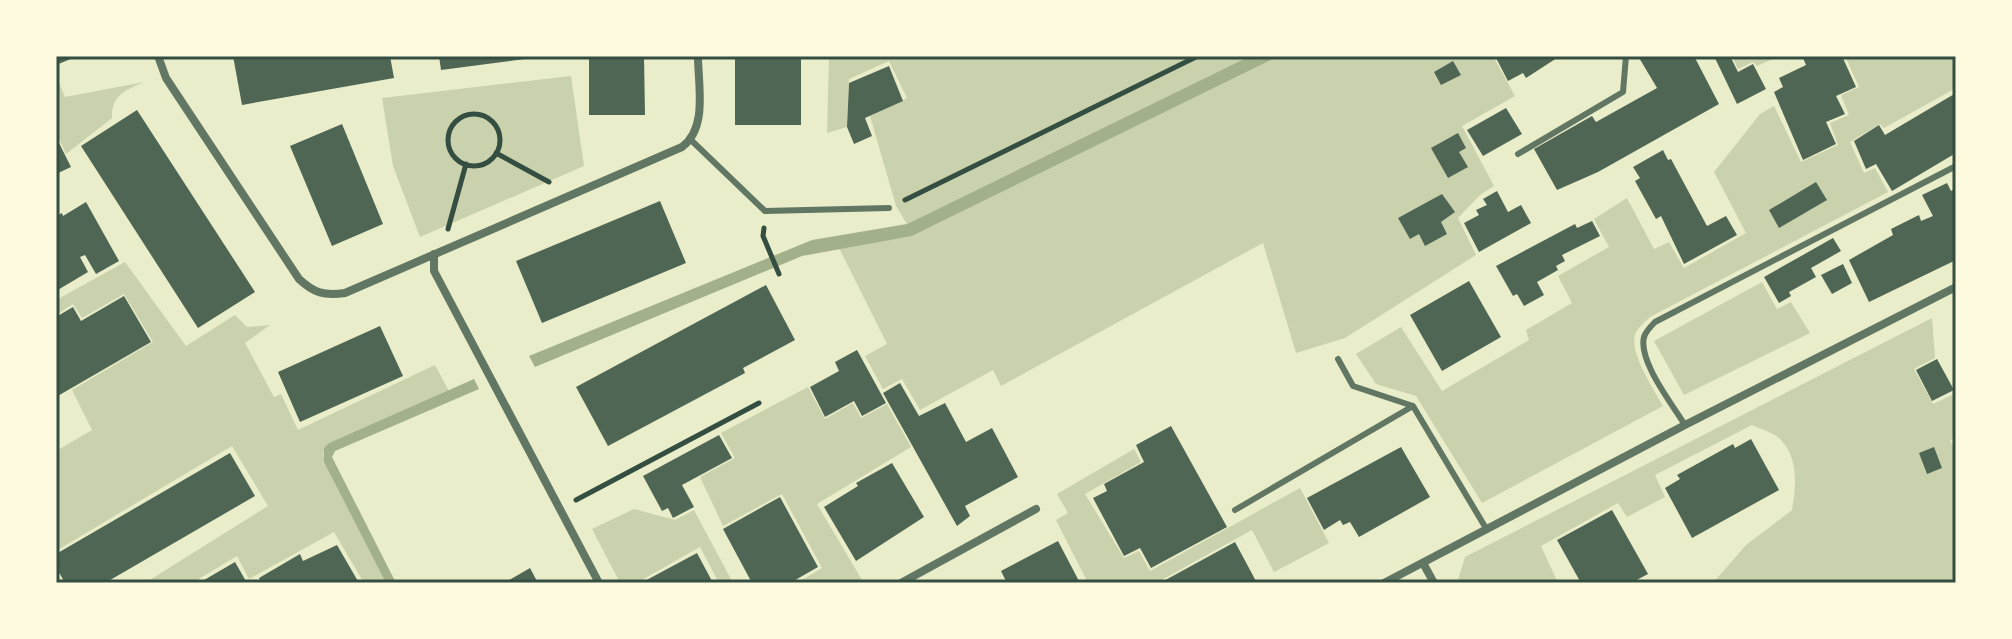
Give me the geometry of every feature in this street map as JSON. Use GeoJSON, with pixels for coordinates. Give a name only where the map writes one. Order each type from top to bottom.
{"type":"FeatureCollection","features":[{"type":"Feature","properties":{"kind":"street"},"geometry":{"type":"LineString","coordinates":[[158,56],[166,78],[299,279],[312,290],[327,296],[345,293],[682,147],[691,140],[699,120],[698,56]]}},
{"type":"Feature","properties":{"kind":"street"},"geometry":{"type":"LineString","coordinates":[[438,252],[434,271],[599,583]]}},
{"type":"Feature","properties":{"kind":"street"},"geometry":{"type":"LineString","coordinates":[[1384,583],[1956,287]]}},
{"type":"Feature","properties":{"kind":"street"},"geometry":{"type":"LineString","coordinates":[[901,583],[1036,509]]}},
{"type":"Feature","properties":{"kind":"street"},"geometry":{"type":"LineString","coordinates":[[1423,563],[1434,583]]}},
{"type":"Feature","properties":{"kind":"lane"},"geometry":{"type":"LineString","coordinates":[[1518,154],[1623,92],[1626,56]]}},
{"type":"Feature","properties":{"kind":"lane"},"geometry":{"type":"LineString","coordinates":[[691,140],[765,211],[889,208]]}},
{"type":"Feature","properties":{"kind":"lane"},"geometry":{"type":"LineString","coordinates":[[1685,425],[1647,363],[1642,348],[1644,334],[1655,322],[1956,166]]}},
{"type":"Feature","properties":{"kind":"lane"},"geometry":{"type":"LineString","coordinates":[[1338,359],[1353,386],[1413,406],[1487,530]]}},
{"type":"Feature","properties":{"kind":"lane"},"geometry":{"type":"LineString","coordinates":[[1235,510],[1413,406]]}},
{"type":"Feature","properties":{"kind":"path"},"geometry":{"type":"LineString","coordinates":[[889,208],[1198,56]]}},
{"type":"Feature","properties":{"kind":"path"},"geometry":{"type":"LineString","coordinates":[[481,114],[495,124],[500,140],[496,153],[481,165],[466,164],[452,153],[449,137],[456,121],[463,116],[481,114]]}},
{"type":"Feature","properties":{"kind":"path"},"geometry":{"type":"LineString","coordinates":[[496,153],[571,194]]}},
{"type":"Feature","properties":{"kind":"path"},"geometry":{"type":"LineString","coordinates":[[438,252],[466,164]]}},
{"type":"Feature","properties":{"kind":"path"},"geometry":{"type":"LineString","coordinates":[[771,254],[778,271]]}},
{"type":"Feature","properties":{"kind":"path"},"geometry":{"type":"LineString","coordinates":[[560,508],[759,403]]}},
{"type":"Feature","properties":{"kind":"shaded area"},"geometry":{"type":"Polygon","coordinates":[[[829,56],[1250,56],[907,224],[896,206],[870,116],[907,98],[889,61],[849,79],[847,127],[827,133],[829,56]]]}},
{"type":"Feature","properties":{"kind":"shaded area"},"geometry":{"type":"Polygon","coordinates":[[[1250,56],[1279,56],[912,236],[802,256],[535,367],[529,356],[812,240],[907,224],[1250,56]]]}},
{"type":"Feature","properties":{"kind":"shaded area"},"geometry":{"type":"Polygon","coordinates":[[[1279,56],[1493,56],[1515,96],[1462,126],[1494,186],[1480,195],[1458,218],[1476,255],[1345,338],[1296,353],[1263,243],[1001,386],[993,370],[920,410],[902,379],[883,389],[865,356],[887,344],[839,248],[912,236],[1279,56]]]}},
{"type":"Feature","properties":{"kind":"shaded area"},"geometry":{"type":"Polygon","coordinates":[[[1732,56],[1780,56],[1757,66],[1753,62],[1738,69],[1732,56]]]}},
{"type":"Feature","properties":{"kind":"shaded area"},"geometry":{"type":"Polygon","coordinates":[[[1845,56],[1956,56],[1956,88],[1884,128],[1880,124],[1850,142],[1864,173],[1875,168],[1888,192],[1650,317],[1636,332],[1635,349],[1663,406],[1482,503],[1416,396],[1376,384],[1356,354],[1401,327],[1442,391],[1529,340],[1526,330],[1572,303],[1558,276],[1609,247],[1594,219],[1627,198],[1654,249],[1669,242],[1684,268],[1746,233],[1714,172],[1760,114],[1774,106],[1801,162],[1838,145],[1830,123],[1849,115],[1841,95],[1859,87],[1845,56]]]}},
{"type":"Feature","properties":{"kind":"shaded area"},"geometry":{"type":"Polygon","coordinates":[[[56,75],[65,97],[144,82],[120,95],[114,104],[112,118],[66,154],[56,132],[56,75]]]}},
{"type":"Feature","properties":{"kind":"shaded area"},"geometry":{"type":"Polygon","coordinates":[[[571,76],[584,166],[420,237],[393,166],[382,98],[571,76]]]}},
{"type":"Feature","properties":{"kind":"shaded area"},"geometry":{"type":"Polygon","coordinates":[[[125,262],[186,346],[235,315],[247,327],[270,325],[245,343],[274,397],[281,394],[298,430],[435,365],[449,391],[329,443],[323,455],[386,583],[364,583],[334,532],[249,579],[237,556],[192,583],[145,583],[268,506],[232,446],[56,551],[56,451],[92,430],[72,390],[153,342],[124,294],[82,318],[73,304],[56,315],[56,297],[58,299],[125,262]]]}},
{"type":"Feature","properties":{"kind":"shaded area"},"geometry":{"type":"Polygon","coordinates":[[[1762,282],[1777,309],[1791,302],[1810,333],[1684,395],[1654,341],[1762,282]]]}},
{"type":"Feature","properties":{"kind":"shaded area"},"geometry":{"type":"Polygon","coordinates":[[[1932,318],[1935,358],[1914,369],[1933,404],[1956,393],[1956,437],[1950,441],[1956,450],[1956,583],[1713,583],[1746,545],[1792,510],[1795,483],[1791,456],[1778,438],[1752,425],[1655,475],[1665,497],[1627,517],[1618,503],[1541,546],[1558,583],[1457,583],[1465,557],[1932,318]]]}},
{"type":"Feature","properties":{"kind":"shaded area"},"geometry":{"type":"Polygon","coordinates":[[[474,379],[479,389],[335,451],[332,457],[396,583],[386,583],[324,462],[324,448],[329,443],[474,379]]]}},
{"type":"Feature","properties":{"kind":"shaded area"},"geometry":{"type":"Polygon","coordinates":[[[808,387],[825,419],[853,403],[861,418],[887,404],[911,447],[817,504],[862,580],[857,583],[797,583],[822,568],[782,494],[723,526],[700,477],[735,458],[721,433],[808,387]]]}},
{"type":"Feature","properties":{"kind":"shaded area"},"geometry":{"type":"Polygon","coordinates":[[[1134,449],[1141,462],[1085,494],[1124,558],[1139,551],[1150,571],[1300,488],[1329,543],[1274,572],[1252,530],[1156,583],[1088,583],[1056,520],[1068,513],[1057,494],[1134,449]]]}},
{"type":"Feature","properties":{"kind":"shaded area"},"geometry":{"type":"Polygon","coordinates":[[[634,509],[675,520],[694,510],[733,583],[719,583],[700,547],[640,583],[620,583],[592,529],[634,509]]]}},
{"type":"Feature","properties":{"kind":"building"},"geometry":{"type":"Polygon","coordinates":[[[56,56],[78,56],[56,65],[56,56]]]}},
{"type":"Feature","properties":{"kind":"building"},"geometry":{"type":"Polygon","coordinates":[[[233,56],[390,56],[394,78],[242,105],[233,56]]]}},
{"type":"Feature","properties":{"kind":"building"},"geometry":{"type":"Polygon","coordinates":[[[439,56],[532,56],[532,58],[441,70],[439,56]]]}},
{"type":"Feature","properties":{"kind":"building"},"geometry":{"type":"Polygon","coordinates":[[[589,56],[644,56],[645,115],[589,115],[589,56]]]}},
{"type":"Feature","properties":{"kind":"building"},"geometry":{"type":"Polygon","coordinates":[[[735,56],[801,56],[801,125],[735,125],[735,56]]]}},
{"type":"Feature","properties":{"kind":"building"},"geometry":{"type":"Polygon","coordinates":[[[1495,56],[1560,56],[1526,78],[1523,73],[1508,81],[1495,56]]]}},
{"type":"Feature","properties":{"kind":"building"},"geometry":{"type":"Polygon","coordinates":[[[1638,56],[1694,56],[1719,104],[1598,172],[1557,190],[1534,149],[1592,116],[1596,122],[1657,88],[1638,56]]]}},
{"type":"Feature","properties":{"kind":"building"},"geometry":{"type":"Polygon","coordinates":[[[1714,56],[1730,56],[1738,72],[1753,64],[1766,89],[1737,104],[1714,56]]]}},
{"type":"Feature","properties":{"kind":"building"},"geometry":{"type":"Polygon","coordinates":[[[1842,56],[1856,87],[1836,96],[1845,114],[1826,122],[1836,144],[1803,160],[1774,92],[1783,87],[1779,78],[1806,65],[1803,58],[1842,56]]]}},
{"type":"Feature","properties":{"kind":"building"},"geometry":{"type":"Polygon","coordinates":[[[1453,61],[1461,75],[1441,85],[1434,72],[1453,61]]]}},
{"type":"Feature","properties":{"kind":"building"},"geometry":{"type":"Polygon","coordinates":[[[889,66],[903,101],[865,118],[872,136],[854,144],[847,127],[849,83],[889,66]]]}},
{"type":"Feature","properties":{"kind":"building"},"geometry":{"type":"Polygon","coordinates":[[[1956,93],[1956,153],[1892,191],[1876,164],[1866,169],[1854,141],[1879,125],[1885,135],[1956,93]]]}},
{"type":"Feature","properties":{"kind":"building"},"geometry":{"type":"Polygon","coordinates":[[[1506,108],[1522,134],[1483,156],[1467,130],[1506,108]]]}},
{"type":"Feature","properties":{"kind":"building"},"geometry":{"type":"Polygon","coordinates":[[[137,110],[255,292],[198,328],[81,146],[137,110]]]}},
{"type":"Feature","properties":{"kind":"building"},"geometry":{"type":"Polygon","coordinates":[[[342,124],[383,224],[332,246],[290,146],[342,124]]]}},
{"type":"Feature","properties":{"kind":"building"},"geometry":{"type":"Polygon","coordinates":[[[1458,133],[1466,148],[1459,152],[1468,167],[1448,178],[1431,148],[1458,133]]]}},
{"type":"Feature","properties":{"kind":"building"},"geometry":{"type":"Polygon","coordinates":[[[56,137],[71,167],[56,174],[56,137]]]}},
{"type":"Feature","properties":{"kind":"building"},"geometry":{"type":"Polygon","coordinates":[[[1663,150],[1668,160],[1671,159],[1707,226],[1726,216],[1737,235],[1684,264],[1661,216],[1656,219],[1635,181],[1640,178],[1633,167],[1663,150]]]}},
{"type":"Feature","properties":{"kind":"building"},"geometry":{"type":"Polygon","coordinates":[[[1816,182],[1827,200],[1779,228],[1769,210],[1816,182]]]}},
{"type":"Feature","properties":{"kind":"building"},"geometry":{"type":"Polygon","coordinates":[[[1947,183],[1951,191],[1956,188],[1956,260],[1869,302],[1849,260],[1893,235],[1891,229],[1919,215],[1921,221],[1933,216],[1922,195],[1947,183]]]}},
{"type":"Feature","properties":{"kind":"building"},"geometry":{"type":"Polygon","coordinates":[[[1497,191],[1508,212],[1521,205],[1531,223],[1479,252],[1464,223],[1479,215],[1476,210],[1487,205],[1483,199],[1497,191]]]}},
{"type":"Feature","properties":{"kind":"building"},"geometry":{"type":"Polygon","coordinates":[[[1442,194],[1455,212],[1441,222],[1447,234],[1425,246],[1419,234],[1410,239],[1398,218],[1442,194]]]}},
{"type":"Feature","properties":{"kind":"building"},"geometry":{"type":"Polygon","coordinates":[[[660,201],[686,263],[542,323],[516,261],[660,201]]]}},
{"type":"Feature","properties":{"kind":"building"},"geometry":{"type":"Polygon","coordinates":[[[86,202],[119,261],[96,274],[85,255],[80,257],[88,272],[56,291],[56,216],[62,213],[63,216],[86,202]]]}},
{"type":"Feature","properties":{"kind":"building"},"geometry":{"type":"Polygon","coordinates":[[[1592,221],[1600,236],[1562,255],[1565,261],[1556,266],[1558,270],[1537,282],[1544,295],[1524,306],[1517,294],[1513,296],[1496,266],[1575,224],[1577,228],[1592,221]]]}},
{"type":"Feature","properties":{"kind":"building"},"geometry":{"type":"Polygon","coordinates":[[[1833,238],[1841,251],[1811,268],[1816,277],[1789,292],[1791,296],[1779,303],[1764,277],[1833,238]]]}},
{"type":"Feature","properties":{"kind":"building"},"geometry":{"type":"Polygon","coordinates":[[[1843,264],[1852,283],[1832,294],[1821,275],[1843,264]]]}},
{"type":"Feature","properties":{"kind":"building"},"geometry":{"type":"Polygon","coordinates":[[[1469,281],[1501,337],[1442,371],[1410,315],[1469,281]]]}},
{"type":"Feature","properties":{"kind":"building"},"geometry":{"type":"Polygon","coordinates":[[[766,285],[795,340],[743,368],[745,373],[608,446],[576,387],[766,285]]]}},
{"type":"Feature","properties":{"kind":"building"},"geometry":{"type":"Polygon","coordinates":[[[124,296],[151,342],[56,397],[56,317],[73,307],[81,321],[124,296]]]}},
{"type":"Feature","properties":{"kind":"building"},"geometry":{"type":"Polygon","coordinates":[[[380,326],[403,376],[300,422],[278,372],[380,326]]]}},
{"type":"Feature","properties":{"kind":"building"},"geometry":{"type":"Polygon","coordinates":[[[857,350],[886,403],[862,416],[854,401],[825,417],[810,387],[839,371],[835,362],[857,350]]]}},
{"type":"Feature","properties":{"kind":"building"},"geometry":{"type":"Polygon","coordinates":[[[1937,359],[1954,390],[1932,401],[1916,370],[1937,359]]]}},
{"type":"Feature","properties":{"kind":"building"},"geometry":{"type":"Polygon","coordinates":[[[900,383],[919,416],[945,403],[966,442],[992,428],[1018,477],[965,506],[970,516],[957,526],[883,393],[900,383]]]}},
{"type":"Feature","properties":{"kind":"building"},"geometry":{"type":"Polygon","coordinates":[[[1171,426],[1227,527],[1151,568],[1140,548],[1124,556],[1093,498],[1107,491],[1104,484],[1144,462],[1136,445],[1171,426]]]}},
{"type":"Feature","properties":{"kind":"building"},"geometry":{"type":"Polygon","coordinates":[[[719,435],[732,458],[682,485],[694,507],[673,518],[668,508],[662,511],[643,476],[719,435]]]}},
{"type":"Feature","properties":{"kind":"building"},"geometry":{"type":"Polygon","coordinates":[[[1751,439],[1779,490],[1692,538],[1665,488],[1680,479],[1677,475],[1733,444],[1735,448],[1751,439]]]}},
{"type":"Feature","properties":{"kind":"building"},"geometry":{"type":"Polygon","coordinates":[[[1401,447],[1430,497],[1359,537],[1350,522],[1343,525],[1340,520],[1324,530],[1307,498],[1401,447]]]}},
{"type":"Feature","properties":{"kind":"building"},"geometry":{"type":"Polygon","coordinates":[[[1934,447],[1942,468],[1927,474],[1919,453],[1934,447]]]}},
{"type":"Feature","properties":{"kind":"building"},"geometry":{"type":"Polygon","coordinates":[[[230,453],[255,496],[105,583],[65,583],[56,567],[56,554],[230,453]]]}},
{"type":"Feature","properties":{"kind":"building"},"geometry":{"type":"Polygon","coordinates":[[[892,463],[924,517],[856,561],[824,507],[858,486],[856,483],[892,463]]]}},
{"type":"Feature","properties":{"kind":"building"},"geometry":{"type":"Polygon","coordinates":[[[780,497],[818,567],[790,583],[752,583],[723,529],[780,497]]]}},
{"type":"Feature","properties":{"kind":"building"},"geometry":{"type":"Polygon","coordinates":[[[1612,510],[1648,574],[1631,583],[1581,583],[1557,540],[1612,510]]]}},
{"type":"Feature","properties":{"kind":"building"},"geometry":{"type":"Polygon","coordinates":[[[1058,541],[1080,583],[1007,583],[1001,571],[1058,541]]]}},
{"type":"Feature","properties":{"kind":"building"},"geometry":{"type":"Polygon","coordinates":[[[1235,542],[1257,583],[1160,583],[1235,542]]]}},
{"type":"Feature","properties":{"kind":"building"},"geometry":{"type":"Polygon","coordinates":[[[337,545],[359,583],[261,583],[259,578],[300,554],[303,561],[337,545]]]}},
{"type":"Feature","properties":{"kind":"building"},"geometry":{"type":"Polygon","coordinates":[[[697,553],[713,583],[641,583],[697,553]]]}},
{"type":"Feature","properties":{"kind":"building"},"geometry":{"type":"Polygon","coordinates":[[[235,562],[247,583],[199,583],[235,562]]]}},
{"type":"Feature","properties":{"kind":"building"},"geometry":{"type":"Polygon","coordinates":[[[530,568],[538,583],[504,583],[530,568]]]}}]}
